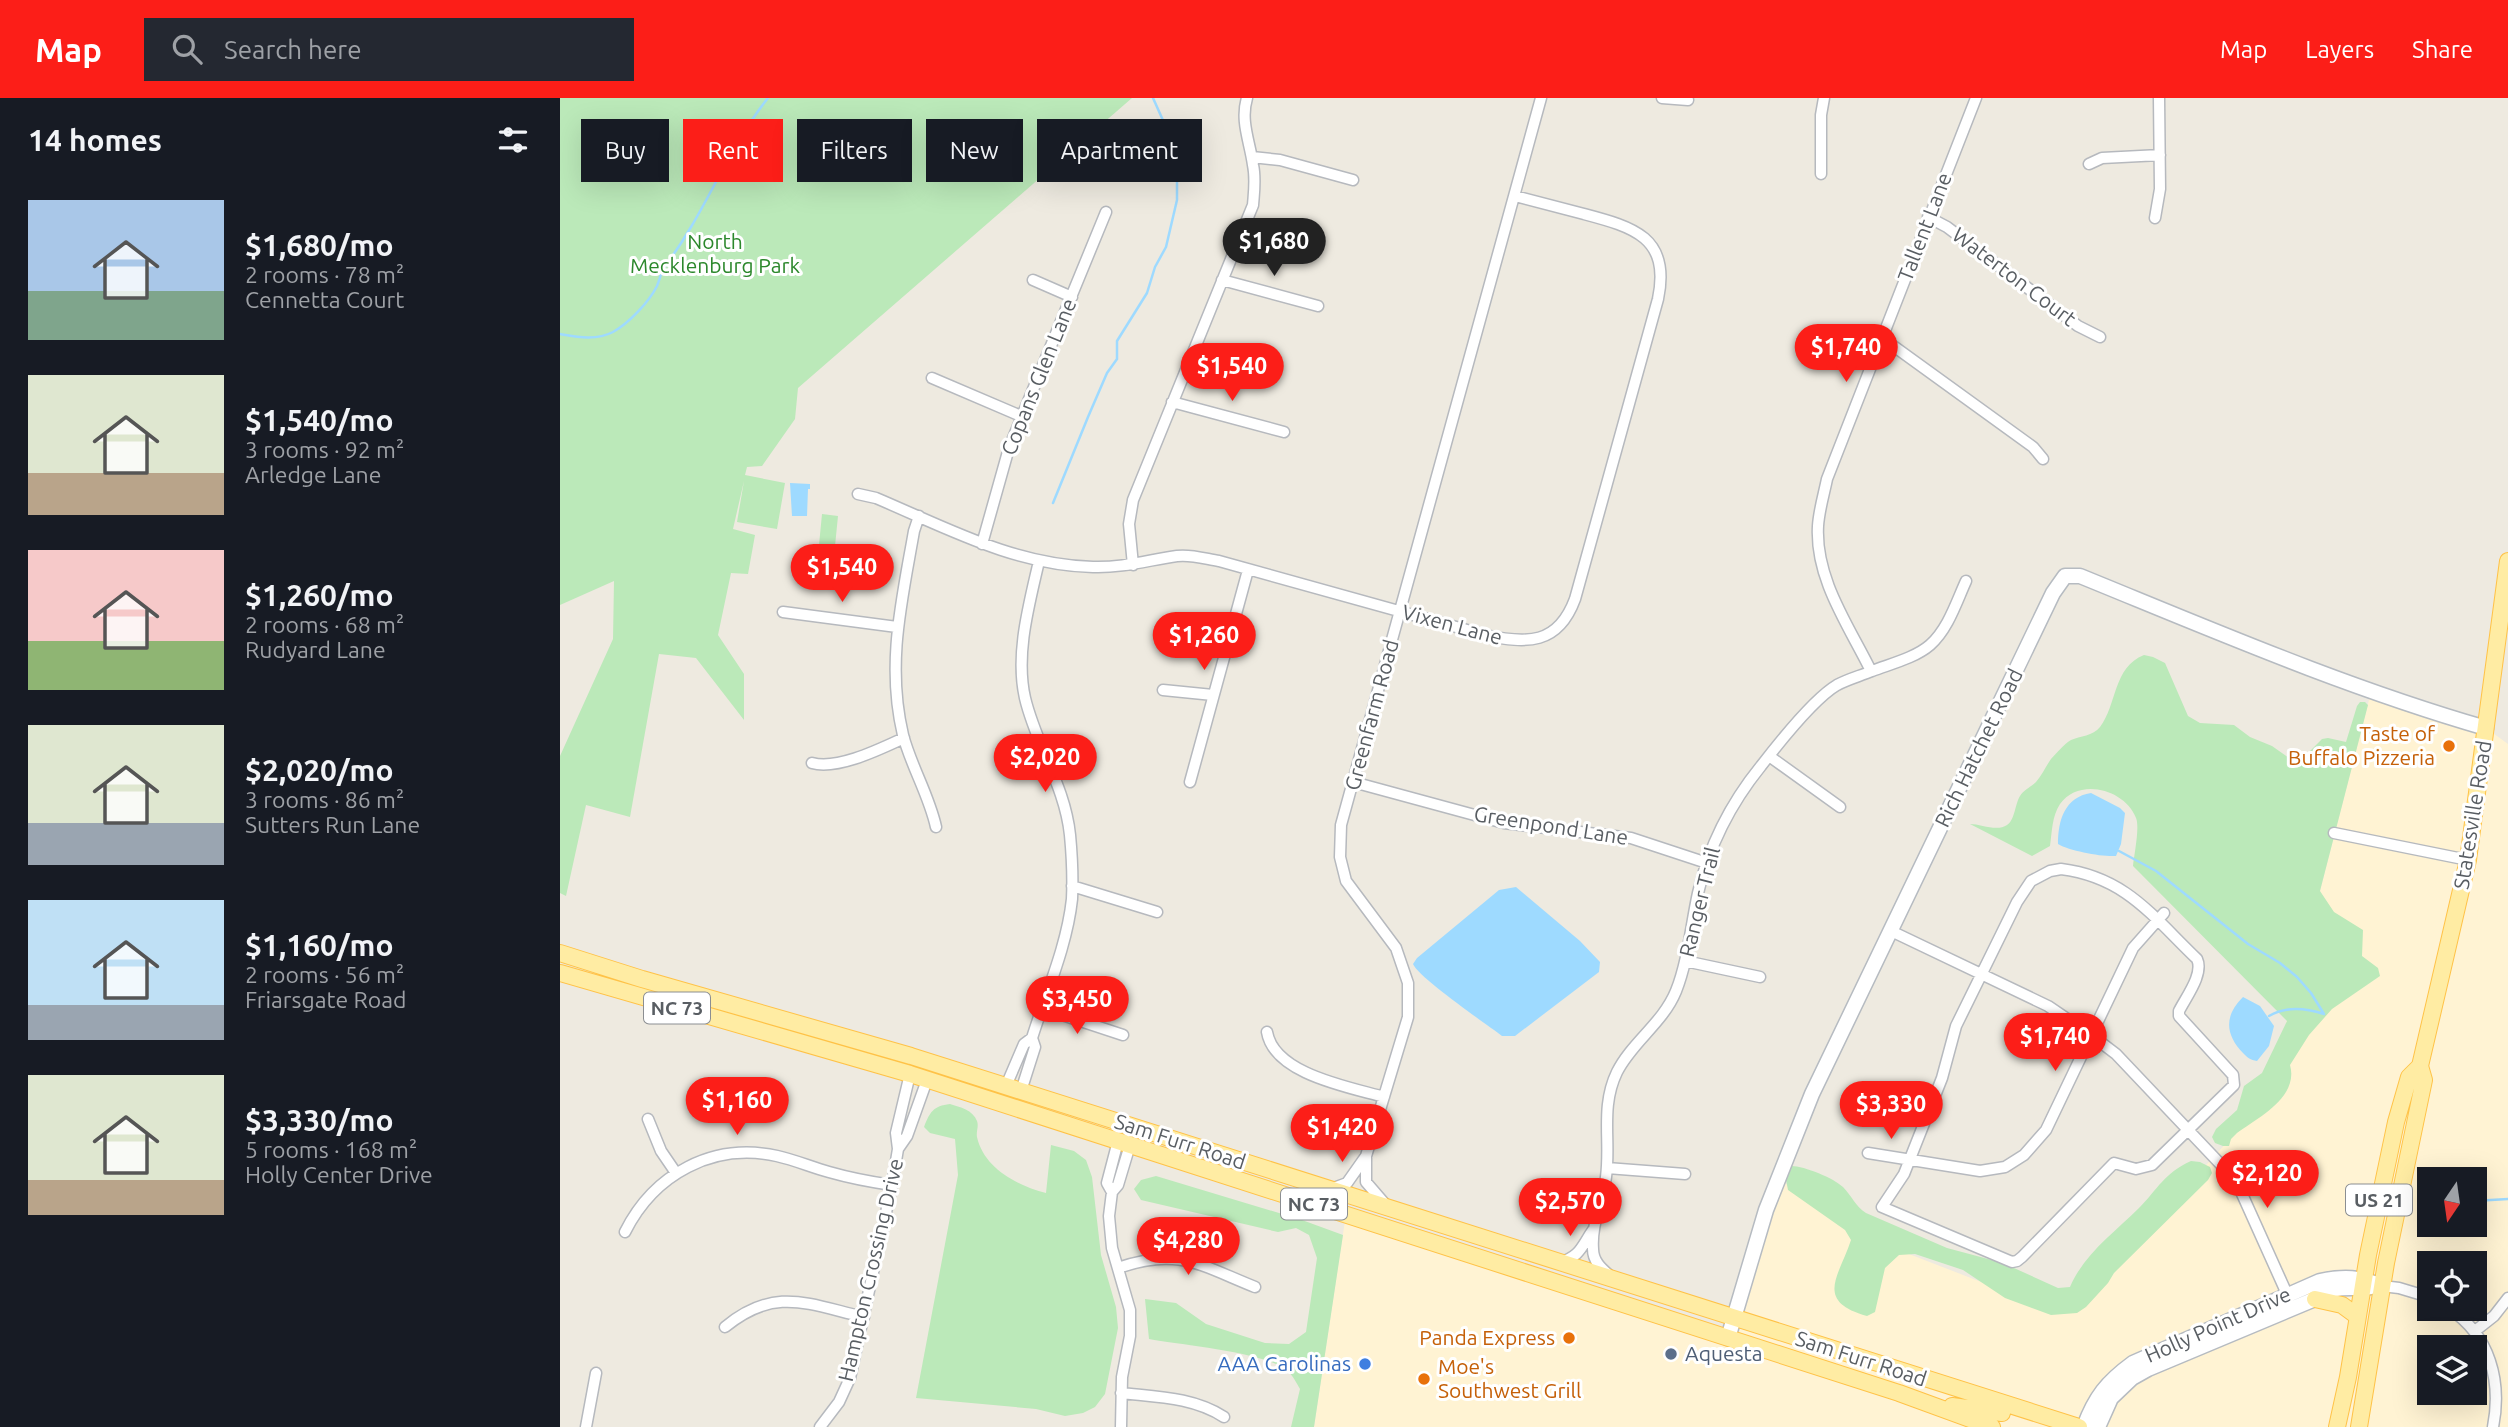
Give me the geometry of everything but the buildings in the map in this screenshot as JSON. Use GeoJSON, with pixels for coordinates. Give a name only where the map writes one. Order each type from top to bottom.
{"type":"FeatureCollection","features":[{"type":"Feature","properties":{"kind":"main road","name":"Statesville Road"},"geometry":{"type":"LineString","coordinates":[[2359,1427],[2382,1286],[2424,1080],[2420,1066],[2468,860],[2508,561]]}},
{"type":"Feature","properties":{"kind":"main road","name":"Sam Furr Road"},"geometry":{"type":"LineString","coordinates":[[560,953],[899,1052],[2082,1427]]}},
{"type":"Feature","properties":{"kind":"main road"},"geometry":{"type":"LineString","coordinates":[[560,962],[642,979]]}},
{"type":"Feature","properties":{"kind":"main road","name":"Sam Furr Road"},"geometry":{"type":"LineString","coordinates":[[560,973],[910,1074],[1936,1405],[1992,1427]]}},
{"type":"Feature","properties":{"kind":"main road"},"geometry":{"type":"LineString","coordinates":[[848,1056],[940,1076],[1007,1095],[1017,1094],[1014,1088]]}},
{"type":"Feature","properties":{"kind":"main road","name":"Statesville Road"},"geometry":{"type":"LineString","coordinates":[[2337,1427],[2396,1122],[2409,1077],[2420,1066]]}},
{"type":"Feature","properties":{"kind":"main road"},"geometry":{"type":"LineString","coordinates":[[1124,1143],[1131,1137],[1277,1173]]}},
{"type":"Feature","properties":{"kind":"main road"},"geometry":{"type":"LineString","coordinates":[[2315,1299],[2342,1305],[2357,1316]]}},
{"type":"Feature","properties":{"kind":"main road"},"geometry":{"type":"LineString","coordinates":[[1936,1405],[1996,1411],[2046,1427]]}},
{"type":"Feature","properties":{"kind":"street"},"geometry":{"type":"LineString","coordinates":[[1133,565],[1130,513],[1143,473],[1253,205],[1255,180],[1244,121],[1247,98]]}},
{"type":"Feature","properties":{"kind":"street","name":"Greenfarm Road"},"geometry":{"type":"LineString","coordinates":[[1390,1209],[1366,1182],[1366,1156],[1408,1017],[1408,983],[1396,948],[1354,893],[1342,871],[1341,825],[1541,98]]}},
{"type":"Feature","properties":{"kind":"street"},"geometry":{"type":"LineString","coordinates":[[1662,98],[1688,100]]}},
{"type":"Feature","properties":{"kind":"street"},"geometry":{"type":"LineString","coordinates":[[1821,174],[1821,115],[1824,98]]}},
{"type":"Feature","properties":{"kind":"street","name":"Tallent Lane"},"geometry":{"type":"LineString","coordinates":[[1871,671],[1832,593],[1821,563],[1818,527],[1827,479],[1976,98]]}},
{"type":"Feature","properties":{"kind":"street"},"geometry":{"type":"LineString","coordinates":[[2155,218],[2160,189],[2159,98]]}},
{"type":"Feature","properties":{"kind":"street"},"geometry":{"type":"LineString","coordinates":[[2089,164],[2102,159],[2160,155]]}},
{"type":"Feature","properties":{"kind":"street"},"geometry":{"type":"LineString","coordinates":[[1252,157],[1280,160],[1353,180]]}},
{"type":"Feature","properties":{"kind":"street","name":"Vixen Lane"},"geometry":{"type":"LineString","coordinates":[[858,494],[876,498],[982,544],[1039,561],[1095,567],[1133,565],[1178,556],[1192,556],[1512,641],[1537,639],[1558,628],[1572,607],[1658,299],[1661,274],[1659,263],[1644,237],[1627,227],[1515,196]]}},
{"type":"Feature","properties":{"kind":"street","name":"Copans Glen Lane"},"geometry":{"type":"LineString","coordinates":[[982,544],[1001,470],[1021,416],[1106,212]]}},
{"type":"Feature","properties":{"kind":"street","name":"Waterton Court"},"geometry":{"type":"LineString","coordinates":[[1928,217],[1947,227],[2078,326],[2100,337]]}},
{"type":"Feature","properties":{"kind":"street"},"geometry":{"type":"LineString","coordinates":[[1222,280],[1318,306]]}},
{"type":"Feature","properties":{"kind":"street"},"geometry":{"type":"LineString","coordinates":[[1033,281],[1072,297]]}},
{"type":"Feature","properties":{"kind":"street"},"geometry":{"type":"LineString","coordinates":[[1881,337],[2033,447],[2043,459]]}},
{"type":"Feature","properties":{"kind":"street"},"geometry":{"type":"LineString","coordinates":[[932,378],[1021,416]]}},
{"type":"Feature","properties":{"kind":"street"},"geometry":{"type":"LineString","coordinates":[[1172,402],[1284,432]]}},
{"type":"Feature","properties":{"kind":"street"},"geometry":{"type":"LineString","coordinates":[[919,516],[897,627],[894,667],[898,712],[904,738],[936,827]]}},
{"type":"Feature","properties":{"kind":"street"},"geometry":{"type":"LineString","coordinates":[[1014,1088],[1035,1047],[1032,1038],[1065,932],[1072,886],[1072,854],[1065,810],[1058,784],[1029,713],[1021,677],[1022,656],[1039,561]]}},
{"type":"Feature","properties":{"kind":"street"},"geometry":{"type":"LineString","coordinates":[[1190,782],[1248,570]]}},
{"type":"Feature","properties":{"kind":"street","name":"Rich Hatchet Road"},"geometry":{"type":"LineString","coordinates":[[1728,1338],[1766,1210],[1831,1052],[2053,593],[2066,576],[2080,576],[2351,685],[2486,728]]}},
{"type":"Feature","properties":{"kind":"street","name":"Ranger Trail"},"geometry":{"type":"LineString","coordinates":[[1616,1281],[1596,1261],[1592,1247],[1593,1230],[1607,1168],[1606,1116],[1611,1088],[1617,1072],[1631,1050],[1669,1006],[1676,992],[1706,863],[1729,812],[1769,756],[1829,690],[1930,645],[1948,622],[1966,581]]}},
{"type":"Feature","properties":{"kind":"street"},"geometry":{"type":"LineString","coordinates":[[783,612],[897,627]]}},
{"type":"Feature","properties":{"kind":"street"},"geometry":{"type":"LineString","coordinates":[[1163,690],[1213,695]]}},
{"type":"Feature","properties":{"kind":"street"},"geometry":{"type":"LineString","coordinates":[[812,764],[834,764],[904,738]]}},
{"type":"Feature","properties":{"kind":"street"},"geometry":{"type":"LineString","coordinates":[[1769,756],[1840,807]]}},
{"type":"Feature","properties":{"kind":"street","name":"Greenpond Lane"},"geometry":{"type":"LineString","coordinates":[[1353,782],[1504,822],[1631,838],[1706,863]]}},
{"type":"Feature","properties":{"kind":"street"},"geometry":{"type":"LineString","coordinates":[[2334,833],[2468,860]]}},
{"type":"Feature","properties":{"kind":"street"},"geometry":{"type":"LineString","coordinates":[[2061,869],[2102,878],[2127,892],[2161,917],[2200,963],[2199,972],[2179,1016],[2234,1079],[2232,1089],[2157,1161],[2146,1167],[2130,1168],[2114,1163],[2017,1261],[2012,1262],[1882,1207],[1910,1160],[1942,1078],[1956,1026],[2031,881],[2061,869]]}},
{"type":"Feature","properties":{"kind":"street"},"geometry":{"type":"LineString","coordinates":[[1072,886],[1157,912]]}},
{"type":"Feature","properties":{"kind":"street"},"geometry":{"type":"LineString","coordinates":[[1868,1153],[1980,1171],[1997,1169],[2019,1160],[2046,1130],[2133,948],[2161,917]]}},
{"type":"Feature","properties":{"kind":"street"},"geometry":{"type":"LineString","coordinates":[[1891,931],[2048,1006],[2091,1035],[2116,1054],[2238,1185],[2287,1298],[2200,1348]]}},
{"type":"Feature","properties":{"kind":"street"},"geometry":{"type":"LineString","coordinates":[[1685,961],[1760,977]]}},
{"type":"Feature","properties":{"kind":"street"},"geometry":{"type":"LineString","coordinates":[[1041,1007],[1123,1035]]}},
{"type":"Feature","properties":{"kind":"street"},"geometry":{"type":"LineString","coordinates":[[1266,1032],[1275,1050],[1300,1070],[1384,1097]]}},
{"type":"Feature","properties":{"kind":"street"},"geometry":{"type":"LineString","coordinates":[[1014,1088],[1024,1044],[1032,1038]]}},
{"type":"Feature","properties":{"kind":"street","name":"Hampton Crossing Drive"},"geometry":{"type":"LineString","coordinates":[[820,1427],[839,1402],[850,1378],[892,1185],[898,1149],[897,1133],[910,1074]]}},
{"type":"Feature","properties":{"kind":"street","name":"Hampton Crossing Drive"},"geometry":{"type":"LineString","coordinates":[[898,1149],[907,1136],[927,1080]]}},
{"type":"Feature","properties":{"kind":"street"},"geometry":{"type":"LineString","coordinates":[[648,1119],[661,1151],[676,1173]]}},
{"type":"Feature","properties":{"kind":"street"},"geometry":{"type":"LineString","coordinates":[[1121,1427],[1121,1393],[1130,1336],[1130,1310],[1110,1233],[1112,1192],[1107,1183],[1124,1143]]}},
{"type":"Feature","properties":{"kind":"street"},"geometry":{"type":"LineString","coordinates":[[625,1232],[641,1205],[658,1186],[676,1173],[713,1156],[750,1152],[776,1156],[851,1178],[892,1185]]}},
{"type":"Feature","properties":{"kind":"street","name":"Greenfarm Road"},"geometry":{"type":"LineString","coordinates":[[1328,1190],[1347,1183],[1366,1156]]}},
{"type":"Feature","properties":{"kind":"street"},"geometry":{"type":"LineString","coordinates":[[1607,1168],[1685,1174]]}},
{"type":"Feature","properties":{"kind":"street","name":"Ranger Trail"},"geometry":{"type":"LineString","coordinates":[[1559,1263],[1580,1252],[1593,1230]]}},
{"type":"Feature","properties":{"kind":"street"},"geometry":{"type":"LineString","coordinates":[[1118,1268],[1139,1261],[1171,1257],[1193,1262],[1255,1287]]}},
{"type":"Feature","properties":{"kind":"street","name":"Holly Point Drive"},"geometry":{"type":"LineString","coordinates":[[2082,1427],[2106,1384],[2133,1363],[2287,1294],[2335,1278],[2351,1276],[2364,1284]]}},
{"type":"Feature","properties":{"kind":"street","name":"Holly Point Drive"},"geometry":{"type":"LineString","coordinates":[[2098,1427],[2111,1398],[2132,1378],[2315,1299],[2325,1290],[2364,1284],[2399,1288],[2417,1293]]}},
{"type":"Feature","properties":{"kind":"street"},"geometry":{"type":"LineString","coordinates":[[2475,1331],[2494,1316],[2508,1298]]}},
{"type":"Feature","properties":{"kind":"street"},"geometry":{"type":"LineString","coordinates":[[725,1327],[753,1307],[781,1301],[799,1302],[864,1317]]}},
{"type":"Feature","properties":{"kind":"street"},"geometry":{"type":"LineString","coordinates":[[2464,1321],[2475,1331],[2487,1350],[2497,1385],[2493,1427]]}},
{"type":"Feature","properties":{"kind":"street"},"geometry":{"type":"LineString","coordinates":[[586,1427],[596,1373]]}},
{"type":"Feature","properties":{"kind":"street"},"geometry":{"type":"LineString","coordinates":[[1121,1393],[1188,1401],[1224,1417]]}},
{"type":"Feature","properties":{"kind":"shaded area"},"geometry":{"type":"Polygon","coordinates":[[[2371,692],[2486,728],[2508,744],[2508,1427],[1314,1427],[1346,1214],[1728,1338],[1778,1178],[1865,1237],[2051,1309],[2093,1289],[2229,1140],[2272,1078],[2371,692]]]}},
{"type":"Feature","properties":{"kind":"green space","name":"North Mecklenburg Park"},"geometry":{"type":"Polygon","coordinates":[[[560,98],[1132,98],[1108,119],[1037,119],[1037,180],[798,388],[795,419],[762,466],[747,467],[745,475],[785,483],[777,529],[737,522],[744,481],[733,529],[755,535],[748,574],[731,573],[718,635],[744,674],[744,720],[696,658],[659,654],[630,817],[586,805],[566,896],[560,893],[560,756],[613,639],[614,581],[560,605],[560,98]]]}},
{"type":"Feature","properties":{"kind":"green space"},"geometry":{"type":"Polygon","coordinates":[[[822,514],[838,516],[835,546],[819,545],[822,514]]]}},
{"type":"Feature","properties":{"kind":"green space"},"geometry":{"type":"Polygon","coordinates":[[[2144,655],[2165,663],[2188,716],[2200,723],[2234,725],[2292,760],[2307,754],[2322,739],[2346,742],[2357,706],[2360,702],[2368,705],[2320,891],[2334,912],[2363,930],[2362,956],[2378,968],[2380,976],[2332,1009],[2309,1035],[2290,1065],[2289,1087],[2283,1096],[2266,1113],[2237,1133],[2229,1146],[2215,1143],[2212,1137],[2216,1129],[2237,1110],[2244,1086],[2262,1073],[2287,1021],[2133,866],[2137,828],[2136,818],[2130,808],[2122,800],[2101,790],[2078,791],[2068,796],[2057,809],[2050,846],[2032,856],[1970,824],[1999,828],[2010,823],[2020,796],[2036,782],[2051,759],[2071,740],[2090,734],[2100,727],[2126,668],[2144,655]]]}},
{"type":"Feature","properties":{"kind":"green space"},"geometry":{"type":"Polygon","coordinates":[[[950,1104],[975,1117],[978,1123],[977,1137],[987,1158],[1004,1174],[1025,1186],[1046,1193],[1051,1145],[1074,1151],[1086,1160],[1092,1177],[1101,1255],[1116,1307],[1118,1328],[1105,1394],[1095,1407],[1083,1413],[1065,1416],[1036,1409],[916,1398],[958,1175],[955,1139],[930,1133],[924,1127],[933,1111],[950,1104]]]}},
{"type":"Feature","properties":{"kind":"green space"},"geometry":{"type":"Polygon","coordinates":[[[2191,1161],[2210,1167],[2212,1173],[2208,1180],[2114,1273],[2086,1307],[2077,1313],[2051,1315],[2005,1298],[1963,1270],[1915,1254],[1899,1255],[1885,1268],[1875,1312],[1867,1316],[1850,1310],[1840,1303],[1835,1295],[1835,1286],[1851,1240],[1845,1230],[1788,1190],[1786,1180],[1790,1166],[1818,1173],[1843,1187],[1866,1213],[1947,1248],[2003,1263],[2058,1288],[2070,1287],[2083,1264],[2100,1245],[2168,1176],[2191,1161]]]}},
{"type":"Feature","properties":{"kind":"green space"},"geometry":{"type":"Polygon","coordinates":[[[1156,1176],[1343,1235],[1314,1427],[1291,1427],[1300,1389],[1288,1371],[1277,1364],[1243,1354],[1149,1339],[1145,1299],[1176,1303],[1206,1324],[1265,1343],[1289,1344],[1306,1332],[1317,1258],[1309,1235],[1296,1228],[1278,1232],[1141,1200],[1134,1189],[1141,1180],[1156,1176]]]}},
{"type":"Feature","properties":{"kind":"water"},"geometry":{"type":"Polygon","coordinates":[[[790,483],[810,484],[807,516],[792,516],[790,483]]]}},
{"type":"Feature","properties":{"kind":"water"},"geometry":{"type":"Polygon","coordinates":[[[2091,793],[2125,813],[2121,844],[2116,856],[2086,853],[2058,844],[2065,811],[2075,799],[2091,793]]]}},
{"type":"Feature","properties":{"kind":"water"},"geometry":{"type":"Polygon","coordinates":[[[1516,887],[1580,941],[1600,962],[1599,972],[1515,1036],[1502,1036],[1439,990],[1413,964],[1499,890],[1516,887]]]}},
{"type":"Feature","properties":{"kind":"water"},"geometry":{"type":"Polygon","coordinates":[[[2243,997],[2260,1006],[2274,1026],[2269,1046],[2257,1061],[2243,1053],[2230,1032],[2232,1011],[2243,997]]]}},
{"type":"Feature","properties":{"kind":"waterway"},"geometry":{"type":"LineString","coordinates":[[560,334],[586,338],[607,335],[626,323],[644,305],[740,138],[768,98]]}},
{"type":"Feature","properties":{"kind":"waterway"},"geometry":{"type":"LineString","coordinates":[[1053,503],[1107,373],[1117,359],[1117,341],[1147,293],[1155,267],[1166,247],[1177,200],[1177,172],[1170,136],[1153,98]]}},
{"type":"Feature","properties":{"kind":"waterway"},"geometry":{"type":"LineString","coordinates":[[2119,851],[2156,871],[2248,944],[2280,963],[2311,993],[2324,1014]]}},
{"type":"Feature","properties":{"kind":"waterway"},"geometry":{"type":"LineString","coordinates":[[2269,1016],[2296,1009],[2324,1014]]}},
{"type":"Feature","properties":{"kind":"waterway"},"geometry":{"type":"LineString","coordinates":[[2487,1200],[2508,1199]]}},
{"type":"Feature","properties":{"kind":"place","name":"Taste of Buffalo Pizzeria"},"geometry":{"type":"Point","coordinates":[2449,746]}},
{"type":"Feature","properties":{"kind":"place","name":"Panda Express"},"geometry":{"type":"Point","coordinates":[1569,1338]}},
{"type":"Feature","properties":{"kind":"place","name":"Aquesta"},"geometry":{"type":"Point","coordinates":[1671,1354]}},
{"type":"Feature","properties":{"kind":"place","name":"AAA Carolinas"},"geometry":{"type":"Point","coordinates":[1365,1364]}},
{"type":"Feature","properties":{"kind":"place","name":"Moe's Southwest Grill"},"geometry":{"type":"Point","coordinates":[1424,1379]}}]}
